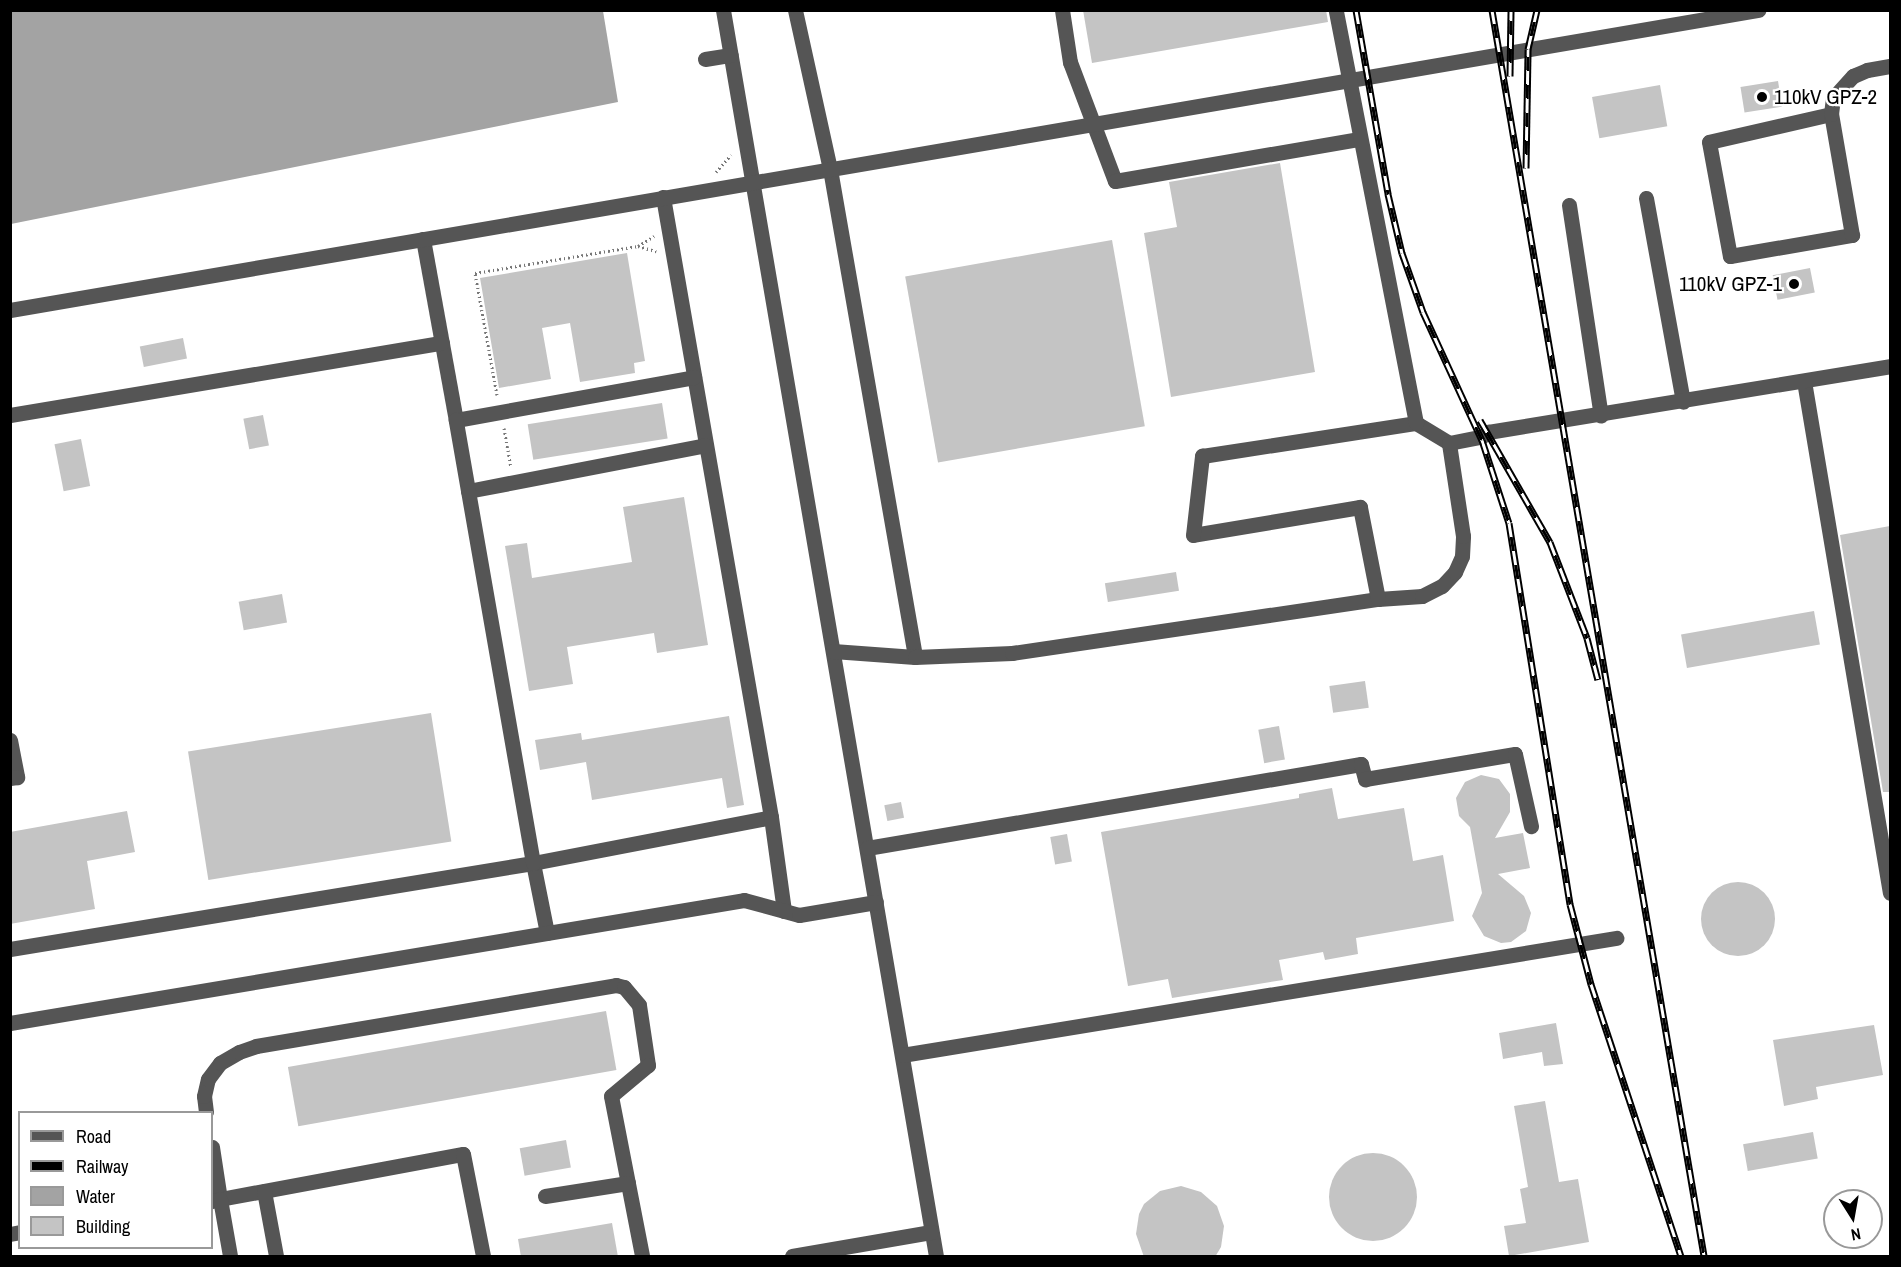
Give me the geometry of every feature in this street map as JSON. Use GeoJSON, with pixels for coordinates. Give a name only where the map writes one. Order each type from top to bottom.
{"type":"FeatureCollection","features":[{"type":"Feature","properties":{"kind":"lane"},"geometry":{"type":"LineString","coordinates":[[723,10],[936,1257]]}},
{"type":"Feature","properties":{"kind":"lane"},"geometry":{"type":"LineString","coordinates":[[795,10],[830,169],[915,657]]}},
{"type":"Feature","properties":{"kind":"lane"},"geometry":{"type":"LineString","coordinates":[[1062,10],[1070,62],[1115,181],[1359,139]]}},
{"type":"Feature","properties":{"kind":"lane"},"geometry":{"type":"LineString","coordinates":[[1336,10],[1359,139],[1416,423]]}},
{"type":"Feature","properties":{"kind":"lane"},"geometry":{"type":"LineString","coordinates":[[10,310],[1758,10]]}},
{"type":"Feature","properties":{"kind":"lane"},"geometry":{"type":"LineString","coordinates":[[705,59],[731,55]]}},
{"type":"Feature","properties":{"kind":"lane"},"geometry":{"type":"LineString","coordinates":[[1831,114],[1709,142],[1730,256],[1852,235],[1831,114],[1833,98],[1852,76],[1867,70],[1890,66]]}},
{"type":"Feature","properties":{"kind":"lane"},"geometry":{"type":"LineString","coordinates":[[663,197],[771,817],[784,911]]}},
{"type":"Feature","properties":{"kind":"lane"},"geometry":{"type":"LineString","coordinates":[[1646,198],[1683,402]]}},
{"type":"Feature","properties":{"kind":"lane"},"geometry":{"type":"LineString","coordinates":[[1569,205],[1601,416]]}},
{"type":"Feature","properties":{"kind":"lane"},"geometry":{"type":"LineString","coordinates":[[423,239],[547,933]]}},
{"type":"Feature","properties":{"kind":"lane"},"geometry":{"type":"LineString","coordinates":[[10,415],[442,343]]}},
{"type":"Feature","properties":{"kind":"lane"},"geometry":{"type":"LineString","coordinates":[[1378,599],[1360,507],[1192,535],[1202,456],[1416,423],[1449,443],[1481,437],[1488,432],[1601,416],[1890,366]]}},
{"type":"Feature","properties":{"kind":"lane"},"geometry":{"type":"LineString","coordinates":[[456,420],[694,377]]}},
{"type":"Feature","properties":{"kind":"lane"},"geometry":{"type":"LineString","coordinates":[[1804,381],[1890,893]]}},
{"type":"Feature","properties":{"kind":"lane"},"geometry":{"type":"LineString","coordinates":[[833,651],[915,657],[1012,653],[1378,599],[1422,596],[1442,586],[1455,572],[1462,556],[1463,536],[1449,443]]}},
{"type":"Feature","properties":{"kind":"lane"},"geometry":{"type":"LineString","coordinates":[[468,491],[706,445]]}},
{"type":"Feature","properties":{"kind":"lane"},"geometry":{"type":"LineString","coordinates":[[10,740],[17,777],[10,778]]}},
{"type":"Feature","properties":{"kind":"lane"},"geometry":{"type":"LineString","coordinates":[[867,849],[1360,764],[1365,779],[1515,754],[1531,826]]}},
{"type":"Feature","properties":{"kind":"lane"},"geometry":{"type":"LineString","coordinates":[[10,949],[533,863],[771,817]]}},
{"type":"Feature","properties":{"kind":"lane"},"geometry":{"type":"LineString","coordinates":[[10,1023],[744,900],[799,915],[876,902]]}},
{"type":"Feature","properties":{"kind":"lane"},"geometry":{"type":"LineString","coordinates":[[902,1055],[1616,938]]}},
{"type":"Feature","properties":{"kind":"lane"},"geometry":{"type":"LineString","coordinates":[[206,1111],[204,1096],[208,1079],[220,1063],[248,1049],[616,985],[631,993],[639,1005],[648,1065],[611,1096],[642,1257]]}},
{"type":"Feature","properties":{"kind":"lane"},"geometry":{"type":"LineString","coordinates":[[216,1200],[463,1154],[483,1257]]}},
{"type":"Feature","properties":{"kind":"lane"},"geometry":{"type":"LineString","coordinates":[[213,1160],[216,1200],[230,1257]]}},
{"type":"Feature","properties":{"kind":"lane"},"geometry":{"type":"LineString","coordinates":[[545,1196],[628,1183]]}},
{"type":"Feature","properties":{"kind":"lane"},"geometry":{"type":"LineString","coordinates":[[264,1191],[276,1257]]}},
{"type":"Feature","properties":{"kind":"lane"},"geometry":{"type":"LineString","coordinates":[[792,1257],[860,1251],[932,1232]]}},
{"type":"Feature","properties":{"kind":"path"},"geometry":{"type":"LineString","coordinates":[[715,188],[715,174],[722,163],[733,153],[747,147]]}},
{"type":"Feature","properties":{"kind":"path"},"geometry":{"type":"LineString","coordinates":[[514,482],[475,273],[638,246],[668,227]]}},
{"type":"Feature","properties":{"kind":"water"},"geometry":{"type":"Polygon","coordinates":[[[11,10],[603,11],[618,102],[11,224],[11,10]]]}},
{"type":"Feature","properties":{"kind":"building"},"geometry":{"type":"Polygon","coordinates":[[[1083,10],[1326,10],[1328,22],[1092,63],[1083,10]]]}},
{"type":"Feature","properties":{"kind":"building","name":"110kV GPZ-2"},"geometry":{"type":"Polygon","coordinates":[[[1778,81],[1782,107],[1745,113],[1740,87],[1778,81]]]}},
{"type":"Feature","properties":{"kind":"building"},"geometry":{"type":"Polygon","coordinates":[[[1660,85],[1667,126],[1599,138],[1592,97],[1660,85]]]}},
{"type":"Feature","properties":{"kind":"building"},"geometry":{"type":"Polygon","coordinates":[[[1280,163],[1315,372],[1171,397],[1144,233],[1177,227],[1169,182],[1280,163]]]}},
{"type":"Feature","properties":{"kind":"building"},"geometry":{"type":"Polygon","coordinates":[[[1112,240],[1145,426],[938,463],[905,276],[1112,240]]]}},
{"type":"Feature","properties":{"kind":"building"},"geometry":{"type":"Polygon","coordinates":[[[627,253],[645,361],[634,363],[635,373],[580,382],[570,323],[542,328],[551,379],[499,388],[480,278],[627,253]]]}},
{"type":"Feature","properties":{"kind":"building","name":"110kV GPZ-1"},"geometry":{"type":"Polygon","coordinates":[[[1810,268],[1815,293],[1777,300],[1773,275],[1810,268]]]}},
{"type":"Feature","properties":{"kind":"building"},"geometry":{"type":"Polygon","coordinates":[[[183,338],[187,359],[144,367],[140,346],[183,338]]]}},
{"type":"Feature","properties":{"kind":"building"},"geometry":{"type":"Polygon","coordinates":[[[662,403],[668,439],[533,460],[528,424],[662,403]]]}},
{"type":"Feature","properties":{"kind":"building"},"geometry":{"type":"Polygon","coordinates":[[[263,415],[269,445],[249,449],[243,419],[263,415]]]}},
{"type":"Feature","properties":{"kind":"building"},"geometry":{"type":"Polygon","coordinates":[[[81,439],[90,486],[64,491],[54,444],[81,439]]]}},
{"type":"Feature","properties":{"kind":"building"},"geometry":{"type":"Polygon","coordinates":[[[684,497],[708,645],[657,653],[654,633],[567,647],[573,684],[529,691],[505,546],[527,543],[532,578],[632,562],[623,507],[684,497]]]}},
{"type":"Feature","properties":{"kind":"building"},"geometry":{"type":"Polygon","coordinates":[[[1890,526],[1890,792],[1883,792],[1840,535],[1890,526]]]}},
{"type":"Feature","properties":{"kind":"building"},"geometry":{"type":"Polygon","coordinates":[[[1176,572],[1179,591],[1108,602],[1105,583],[1176,572]]]}},
{"type":"Feature","properties":{"kind":"building"},"geometry":{"type":"Polygon","coordinates":[[[282,594],[287,623],[244,630],[239,602],[282,594]]]}},
{"type":"Feature","properties":{"kind":"building"},"geometry":{"type":"Polygon","coordinates":[[[1814,611],[1820,644],[1687,668],[1681,634],[1814,611]]]}},
{"type":"Feature","properties":{"kind":"building"},"geometry":{"type":"Polygon","coordinates":[[[1365,681],[1369,708],[1333,713],[1329,686],[1365,681]]]}},
{"type":"Feature","properties":{"kind":"building"},"geometry":{"type":"Polygon","coordinates":[[[431,713],[451,841],[208,880],[188,751],[431,713]]]}},
{"type":"Feature","properties":{"kind":"building"},"geometry":{"type":"Polygon","coordinates":[[[729,716],[744,805],[727,808],[722,778],[592,800],[586,762],[540,770],[535,740],[581,733],[582,740],[729,716]]]}},
{"type":"Feature","properties":{"kind":"building"},"geometry":{"type":"Polygon","coordinates":[[[1279,726],[1285,759],[1264,763],[1258,730],[1279,726]]]}},
{"type":"Feature","properties":{"kind":"building"},"geometry":{"type":"Polygon","coordinates":[[[1481,775],[1499,779],[1510,794],[1510,812],[1495,838],[1523,833],[1530,868],[1498,874],[1524,896],[1531,913],[1526,931],[1511,942],[1501,943],[1484,936],[1472,916],[1482,893],[1470,827],[1459,816],[1456,798],[1465,782],[1481,775]]]}},
{"type":"Feature","properties":{"kind":"building"},"geometry":{"type":"Polygon","coordinates":[[[1332,788],[1338,819],[1404,808],[1413,861],[1443,855],[1454,921],[1356,938],[1358,954],[1325,960],[1323,952],[1279,960],[1283,980],[1172,998],[1168,979],[1128,986],[1101,832],[1299,798],[1299,794],[1332,788]]]}},
{"type":"Feature","properties":{"kind":"building"},"geometry":{"type":"Polygon","coordinates":[[[901,802],[904,818],[887,821],[884,805],[901,802]]]}},
{"type":"Feature","properties":{"kind":"building"},"geometry":{"type":"Polygon","coordinates":[[[127,811],[135,852],[87,861],[95,909],[10,924],[10,832],[127,811]]]}},
{"type":"Feature","properties":{"kind":"building"},"geometry":{"type":"Polygon","coordinates":[[[1067,834],[1072,862],[1055,865],[1050,837],[1067,834]]]}},
{"type":"Feature","properties":{"kind":"building"},"geometry":{"type":"Polygon","coordinates":[[[1731,882],[1745,882],[1759,888],[1769,898],[1775,912],[1773,933],[1759,950],[1745,956],[1731,956],[1717,950],[1707,940],[1701,926],[1701,912],[1707,898],[1717,888],[1731,882]]]}},
{"type":"Feature","properties":{"kind":"building"},"geometry":{"type":"Polygon","coordinates":[[[606,1011],[616,1070],[298,1126],[288,1067],[606,1011]]]}},
{"type":"Feature","properties":{"kind":"building"},"geometry":{"type":"Polygon","coordinates":[[[1556,1023],[1563,1064],[1544,1066],[1542,1052],[1503,1059],[1499,1033],[1556,1023]]]}},
{"type":"Feature","properties":{"kind":"building"},"geometry":{"type":"Polygon","coordinates":[[[1874,1025],[1883,1075],[1816,1087],[1818,1099],[1784,1106],[1773,1040],[1874,1025]]]}},
{"type":"Feature","properties":{"kind":"building"},"geometry":{"type":"Polygon","coordinates":[[[1545,1101],[1559,1182],[1578,1179],[1589,1242],[1509,1256],[1504,1226],[1526,1223],[1520,1189],[1528,1187],[1514,1106],[1545,1101]]]}},
{"type":"Feature","properties":{"kind":"building"},"geometry":{"type":"Polygon","coordinates":[[[1813,1132],[1818,1159],[1748,1171],[1743,1144],[1813,1132]]]}},
{"type":"Feature","properties":{"kind":"building"},"geometry":{"type":"Polygon","coordinates":[[[566,1140],[571,1168],[525,1176],[520,1148],[566,1140]]]}},
{"type":"Feature","properties":{"kind":"building"},"geometry":{"type":"Polygon","coordinates":[[[1373,1153],[1390,1157],[1404,1166],[1413,1180],[1417,1197],[1413,1214],[1404,1228],[1390,1237],[1373,1241],[1356,1237],[1342,1228],[1333,1214],[1329,1197],[1333,1180],[1342,1166],[1356,1157],[1373,1153]]]}},
{"type":"Feature","properties":{"kind":"building"},"geometry":{"type":"Polygon","coordinates":[[[1181,1186],[1201,1192],[1217,1206],[1224,1226],[1221,1247],[1215,1257],[1144,1257],[1136,1234],[1139,1214],[1144,1204],[1160,1191],[1181,1186]]]}},
{"type":"Feature","properties":{"kind":"building"},"geometry":{"type":"Polygon","coordinates":[[[612,1223],[618,1257],[521,1257],[518,1239],[612,1223]]]}},
{"type":"Feature","properties":{"kind":"railway"},"geometry":{"type":"LineString","coordinates":[[1356,10],[1388,194],[1402,253],[1423,312],[1482,440],[1509,523],[1570,904],[1591,984],[1681,1256]]}},
{"type":"Feature","properties":{"kind":"railway"},"geometry":{"type":"LineString","coordinates":[[1492,10],[1704,1256]]}},
{"type":"Feature","properties":{"kind":"railway"},"geometry":{"type":"LineString","coordinates":[[1510,76],[1511,10]]}},
{"type":"Feature","properties":{"kind":"railway"},"geometry":{"type":"LineString","coordinates":[[1526,168],[1528,49],[1537,10]]}},
{"type":"Feature","properties":{"kind":"railway"},"geometry":{"type":"LineString","coordinates":[[1480,420],[1550,542],[1587,638],[1598,680]]}},
{"type":"Feature","properties":{"kind":"place","name":"110kV GPZ-2"},"geometry":{"type":"Point","coordinates":[1762,97]}},
{"type":"Feature","properties":{"kind":"place","name":"110kV GPZ-1"},"geometry":{"type":"Point","coordinates":[1794,284]}}]}
